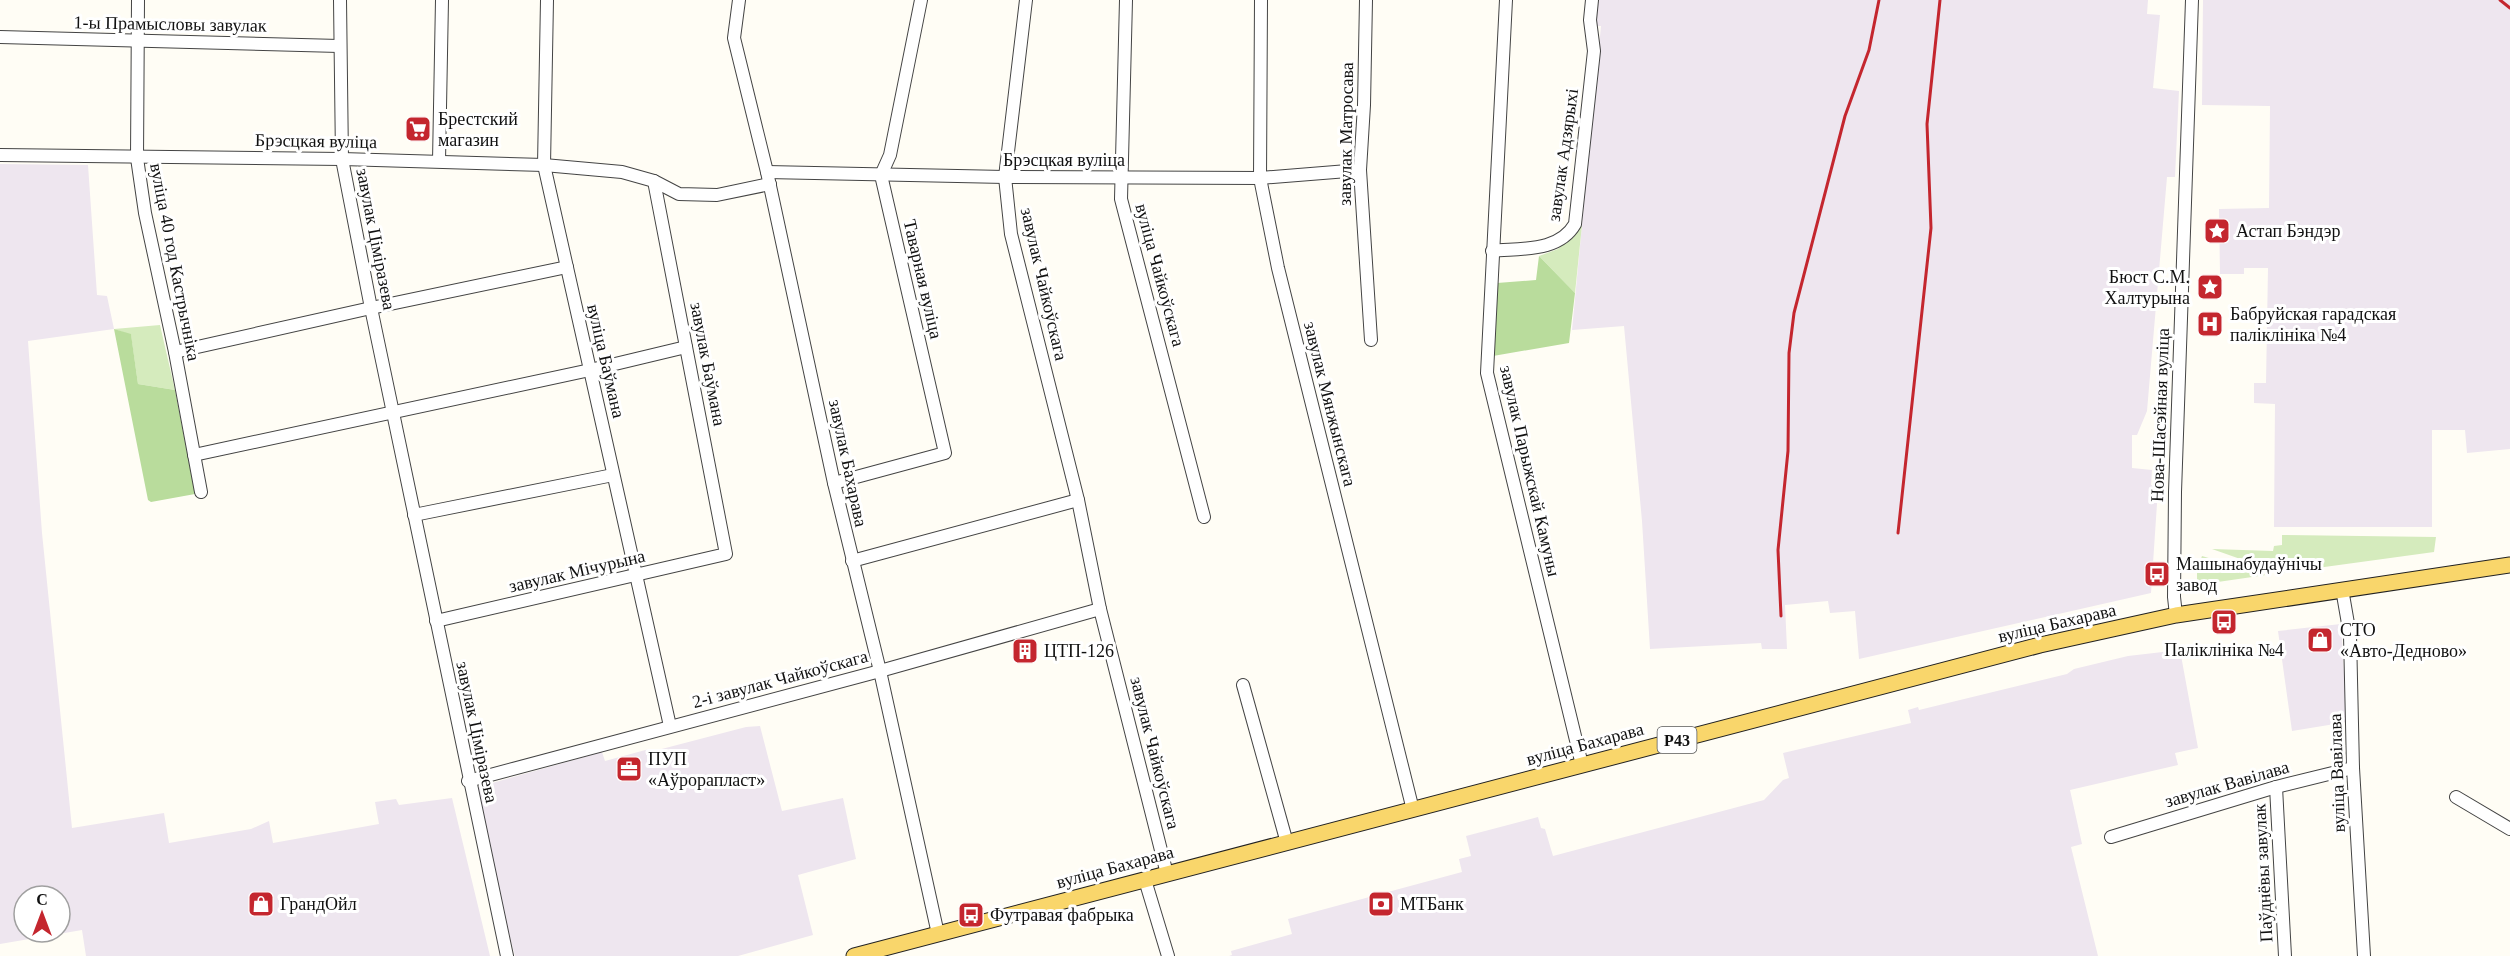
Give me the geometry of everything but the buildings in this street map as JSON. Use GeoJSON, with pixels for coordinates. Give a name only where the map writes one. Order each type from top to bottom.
{"type":"FeatureCollection","features":[{"type":"Feature","properties":{"kind":"main road","name":"вуліца Бахарава"},"geometry":{"type":"LineString","coordinates":[[854,956],[2040,645],[2176,615],[2510,565]]}},
{"type":"Feature","properties":{"kind":"street","name":"вуліца 40 год Кастрычніка"},"geometry":{"type":"LineString","coordinates":[[138,0],[136,158],[201,492]]}},
{"type":"Feature","properties":{"kind":"street","name":"завулак Ціміразева"},"geometry":{"type":"LineString","coordinates":[[340,0],[342,159],[370,308],[468,781],[507,956]]}},
{"type":"Feature","properties":{"kind":"street"},"geometry":{"type":"LineString","coordinates":[[439,161],[442,0]]}},
{"type":"Feature","properties":{"kind":"street","name":"вуліца Баўмана"},"geometry":{"type":"LineString","coordinates":[[547,0],[544,165],[670,726]]}},
{"type":"Feature","properties":{"kind":"street","name":"завулак Бахарава"},"geometry":{"type":"LineString","coordinates":[[739,0],[734,38],[769,178],[834,483],[880,671],[938,934]]}},
{"type":"Feature","properties":{"kind":"street"},"geometry":{"type":"LineString","coordinates":[[881,175],[890,155],[921,0]]}},
{"type":"Feature","properties":{"kind":"street","name":"завулак Чайкоўскага"},"geometry":{"type":"LineString","coordinates":[[1026,0],[1005,177],[1011,234],[1078,500],[1100,609],[1167,874]]}},
{"type":"Feature","properties":{"kind":"street","name":"вуліца Чайкоўскага"},"geometry":{"type":"LineString","coordinates":[[1126,0],[1121,199],[1204,517]]}},
{"type":"Feature","properties":{"kind":"street","name":"завулак Мянжынскага"},"geometry":{"type":"LineString","coordinates":[[1261,0],[1260,178],[1278,268],[1413,810]]}},
{"type":"Feature","properties":{"kind":"street","name":"завулак Матросава"},"geometry":{"type":"LineString","coordinates":[[1366,0],[1360,170],[1371,340]]}},
{"type":"Feature","properties":{"kind":"street","name":"завулак Парыжскай Камуны"},"geometry":{"type":"LineString","coordinates":[[1506,0],[1487,373],[1582,765]]}},
{"type":"Feature","properties":{"kind":"street","name":"завулак Адзярыхі"},"geometry":{"type":"LineString","coordinates":[[1492,251],[1554,244],[1569,234],[1575,224],[1594,51],[1590,20],[1592,0]]}},
{"type":"Feature","properties":{"kind":"street","name":"Нова-Шасэйная вуліца"},"geometry":{"type":"LineString","coordinates":[[2176,615],[2174,597],[2175,492],[2192,0]]}},
{"type":"Feature","properties":{"kind":"street","name":"1-ы Прамысловы завулак"},"geometry":{"type":"LineString","coordinates":[[0,37],[339,46]]}},
{"type":"Feature","properties":{"kind":"street","name":"Брэсцкая вуліца"},"geometry":{"type":"LineString","coordinates":[[0,155],[342,159],[544,165],[622,171],[654,181],[679,194],[717,195],[769,178],[881,175],[1260,178],[1360,170]]}},
{"type":"Feature","properties":{"kind":"street","name":"Таварная вуліца"},"geometry":{"type":"LineString","coordinates":[[834,483],[945,453],[881,175]]}},
{"type":"Feature","properties":{"kind":"street","name":"завулак Баўмана"},"geometry":{"type":"LineString","coordinates":[[654,181],[726,554]]}},
{"type":"Feature","properties":{"kind":"street"},"geometry":{"type":"LineString","coordinates":[[175,352],[567,267]]}},
{"type":"Feature","properties":{"kind":"street"},"geometry":{"type":"LineString","coordinates":[[194,455],[590,370],[686,347]]}},
{"type":"Feature","properties":{"kind":"street"},"geometry":{"type":"LineString","coordinates":[[414,515],[613,475]]}},
{"type":"Feature","properties":{"kind":"street"},"geometry":{"type":"LineString","coordinates":[[852,561],[1078,500]]}},
{"type":"Feature","properties":{"kind":"street","name":"завулак Мічурына"},"geometry":{"type":"LineString","coordinates":[[436,621],[726,554]]}},
{"type":"Feature","properties":{"kind":"street","name":"вуліца Вавілава"},"geometry":{"type":"LineString","coordinates":[[2342,589],[2350,635],[2353,768],[2364,956]]}},
{"type":"Feature","properties":{"kind":"street","name":"2-і завулак Чайкоўскага"},"geometry":{"type":"LineString","coordinates":[[468,781],[880,671],[1100,609]]}},
{"type":"Feature","properties":{"kind":"street"},"geometry":{"type":"LineString","coordinates":[[1243,685],[1287,843]]}},
{"type":"Feature","properties":{"kind":"street","name":"завулак Вавілава"},"geometry":{"type":"LineString","coordinates":[[2111,837],[2276,787],[2353,768]]}},
{"type":"Feature","properties":{"kind":"street","name":"Паўднёвы завулак"},"geometry":{"type":"LineString","coordinates":[[2276,787],[2285,956]]}},
{"type":"Feature","properties":{"kind":"street"},"geometry":{"type":"LineString","coordinates":[[2456,797],[2510,829]]}},
{"type":"Feature","properties":{"kind":"street"},"geometry":{"type":"LineString","coordinates":[[1145,880],[1168,956]]}},
{"type":"Feature","properties":{"kind":"shaded area"},"geometry":{"type":"Polygon","coordinates":[[[1597,0],[2148,0],[2147,14],[2160,15],[2153,88],[2179,91],[2175,177],[2167,177],[2147,411],[2137,435],[2132,435],[2132,468],[2152,470],[2151,485],[2158,489],[2151,593],[1859,659],[1855,611],[1830,613],[1828,601],[1785,605],[1787,649],[1762,649],[1761,643],[1650,649],[1642,521],[1624,326],[1572,330],[1601,26],[1594,26],[1597,0]]]}},
{"type":"Feature","properties":{"kind":"shaded area"},"geometry":{"type":"Polygon","coordinates":[[[2203,0],[2510,0],[2510,449],[2467,453],[2465,430],[2432,430],[2432,527],[2274,527],[2275,404],[2254,403],[2254,383],[2266,383],[2268,268],[2244,268],[2244,274],[2220,274],[2219,209],[2269,208],[2270,106],[2202,105],[2203,0]]]}},
{"type":"Feature","properties":{"kind":"shaded area"},"geometry":{"type":"Polygon","coordinates":[[[0,164],[88,165],[97,295],[107,296],[114,329],[28,341],[42,533],[72,828],[164,813],[169,843],[251,829],[269,821],[273,843],[379,824],[375,802],[396,799],[399,805],[452,798],[490,956],[86,956],[82,930],[72,932],[72,884],[12,884],[12,942],[0,944],[0,164]]]}},
{"type":"Feature","properties":{"kind":"shaded area"},"geometry":{"type":"Polygon","coordinates":[[[2341,624],[2347,722],[2292,731],[2278,631],[2341,624]]]}},
{"type":"Feature","properties":{"kind":"shaded area"},"geometry":{"type":"Polygon","coordinates":[[[2180,650],[2198,748],[2175,753],[2178,765],[2070,790],[2082,844],[2071,847],[2098,956],[1229,956],[1232,955],[1231,951],[1292,934],[1288,919],[1462,872],[1459,859],[1471,856],[1466,836],[1538,817],[1541,828],[1545,829],[1553,856],[1764,800],[1783,780],[1789,778],[1783,753],[1911,723],[1908,710],[1918,707],[1919,710],[2067,674],[2074,669],[2128,656],[2180,650]]]}},
{"type":"Feature","properties":{"kind":"shaded area"},"geometry":{"type":"Polygon","coordinates":[[[760,726],[782,811],[843,798],[856,859],[798,875],[813,935],[738,956],[515,956],[482,834],[478,787],[602,752],[605,761],[746,727],[760,726]]]}},
{"type":"Feature","properties":{"kind":"green space"},"geometry":{"type":"Polygon","coordinates":[[[1582,225],[1575,293],[1539,256],[1558,249],[1582,225]]]}},
{"type":"Feature","properties":{"kind":"green space"},"geometry":{"type":"Polygon","coordinates":[[[1539,256],[1575,293],[1569,343],[1493,356],[1497,283],[1536,280],[1539,256]]]}},
{"type":"Feature","properties":{"kind":"green space"},"geometry":{"type":"Polygon","coordinates":[[[160,325],[175,390],[138,384],[131,335],[114,329],[160,325]]]}},
{"type":"Feature","properties":{"kind":"green space"},"geometry":{"type":"Polygon","coordinates":[[[114,329],[131,334],[138,384],[175,390],[195,494],[151,502],[148,500],[114,329]]]}},
{"type":"Feature","properties":{"kind":"green space"},"geometry":{"type":"Polygon","coordinates":[[[2282,535],[2436,537],[2434,552],[2280,573],[2212,549],[2273,551],[2274,546],[2282,545],[2282,535]]]}},
{"type":"Feature","properties":{"kind":"green space"},"geometry":{"type":"Polygon","coordinates":[[[2202,556],[2266,575],[2197,585],[2197,570],[2202,556]]]}},
{"type":"Feature","properties":{"kind":"railway"},"geometry":{"type":"LineString","coordinates":[[1781,616],[1778,550],[1788,451],[1789,353],[1794,313],[1845,116],[1869,50],[1879,0]]}},
{"type":"Feature","properties":{"kind":"railway"},"geometry":{"type":"LineString","coordinates":[[1898,533],[1931,228],[1927,124],[1940,0]]}},
{"type":"Feature","properties":{"kind":"railway"},"geometry":{"type":"LineString","coordinates":[[2500,0],[2510,8]]}},
{"type":"Feature","properties":{"kind":"place","name":"Брестский магазин"},"geometry":{"type":"Point","coordinates":[418,129]}},
{"type":"Feature","properties":{"kind":"place","name":"Астап Бэндэр"},"geometry":{"type":"Point","coordinates":[2217,231]}},
{"type":"Feature","properties":{"kind":"place","name":"Бюст С.М. Халтурына"},"geometry":{"type":"Point","coordinates":[2210,287]}},
{"type":"Feature","properties":{"kind":"place","name":"Бабруйская гарадская паліклініка №4"},"geometry":{"type":"Point","coordinates":[2210,324]}},
{"type":"Feature","properties":{"kind":"place","name":"Машынабудаўнічы завод"},"geometry":{"type":"Point","coordinates":[2157,574]}},
{"type":"Feature","properties":{"kind":"place","name":"Паліклініка №4"},"geometry":{"type":"Point","coordinates":[2224,622]}},
{"type":"Feature","properties":{"kind":"place","name":"СТО «Авто-Дедново»"},"geometry":{"type":"Point","coordinates":[2320,640]}},
{"type":"Feature","properties":{"kind":"place","name":"ЦТП-126"},"geometry":{"type":"Point","coordinates":[1025,651]}},
{"type":"Feature","properties":{"kind":"place","name":"ПУП «Аўрорапласт»"},"geometry":{"type":"Point","coordinates":[629,769]}},
{"type":"Feature","properties":{"kind":"place","name":"ГрандОйл"},"geometry":{"type":"Point","coordinates":[261,904]}},
{"type":"Feature","properties":{"kind":"place","name":"МТБанк"},"geometry":{"type":"Point","coordinates":[1381,904]}},
{"type":"Feature","properties":{"kind":"place","name":"Футравая фабрыка"},"geometry":{"type":"Point","coordinates":[971,915]}}]}
